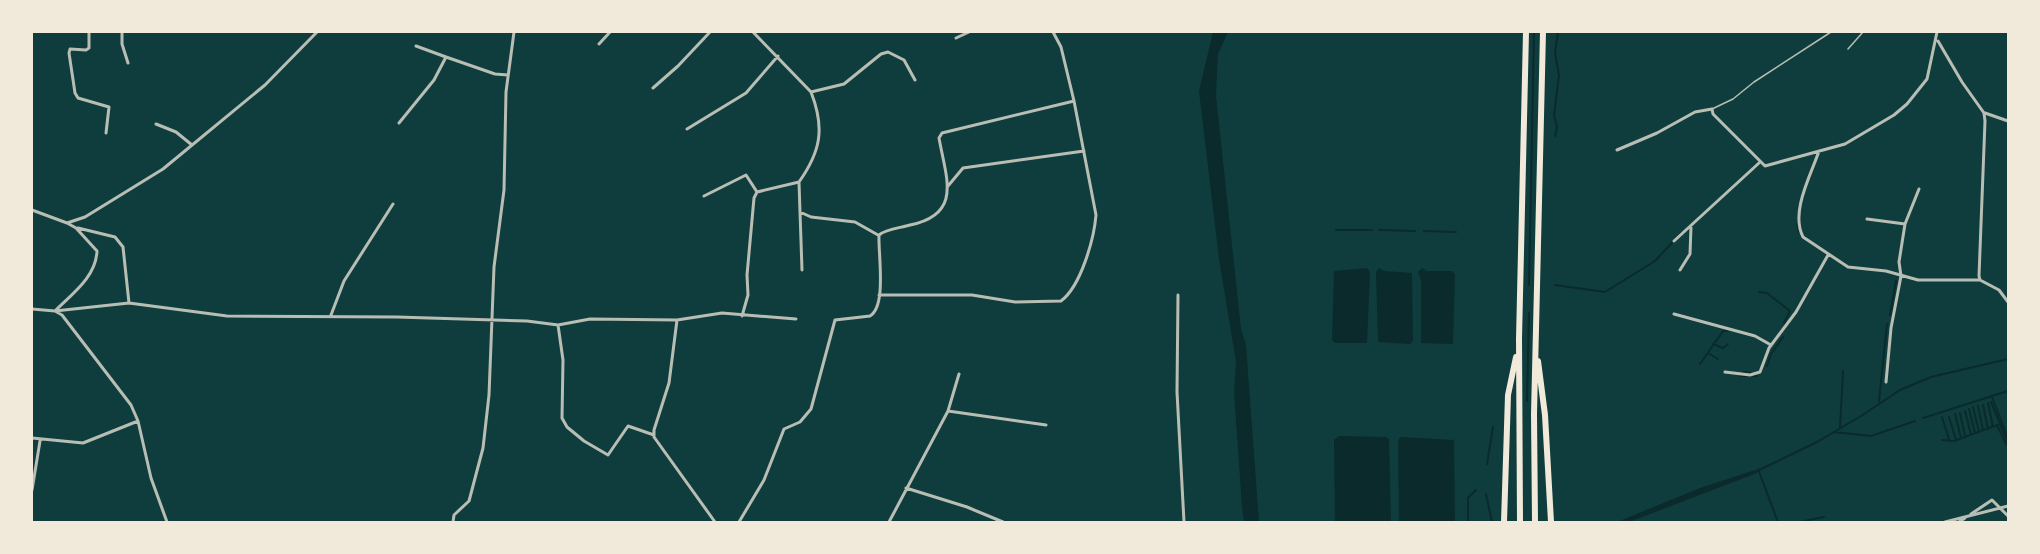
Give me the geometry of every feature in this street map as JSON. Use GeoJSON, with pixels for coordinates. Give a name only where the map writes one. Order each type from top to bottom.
{"type":"FeatureCollection","features":[{"type":"Feature","properties":{"kind":"highway"},"geometry":{"type":"LineString","coordinates":[[1520,522],[1519,339],[1526,32]]}},
{"type":"Feature","properties":{"kind":"highway"},"geometry":{"type":"LineString","coordinates":[[1535,522],[1536,342],[1543,32]]}},
{"type":"Feature","properties":{"kind":"highway"},"geometry":{"type":"LineString","coordinates":[[1504,522],[1508,395],[1519,339]]}},
{"type":"Feature","properties":{"kind":"highway"},"geometry":{"type":"LineString","coordinates":[[1536,342],[1545,415],[1551,522]]}},
{"type":"Feature","properties":{"kind":"street"},"geometry":{"type":"LineString","coordinates":[[89,32],[89,48],[86,51],[70,49],[69,52],[75,93],[78,98],[109,107],[106,133]]}},
{"type":"Feature","properties":{"kind":"street"},"geometry":{"type":"LineString","coordinates":[[122,32],[122,44],[128,63]]}},
{"type":"Feature","properties":{"kind":"street"},"geometry":{"type":"LineString","coordinates":[[68,223],[85,217],[163,169],[265,85],[317,32]]}},
{"type":"Feature","properties":{"kind":"street"},"geometry":{"type":"LineString","coordinates":[[453,522],[454,515],[470,501],[483,448],[489,395],[490,320],[504,190],[508,75],[514,32]]}},
{"type":"Feature","properties":{"kind":"street"},"geometry":{"type":"LineString","coordinates":[[599,44],[610,32]]}},
{"type":"Feature","properties":{"kind":"street"},"geometry":{"type":"LineString","coordinates":[[653,88],[678,66],[710,32]]}},
{"type":"Feature","properties":{"kind":"street"},"geometry":{"type":"LineString","coordinates":[[753,32],[778,55],[811,92],[815,101],[819,145],[815,158],[799,182],[802,270]]}},
{"type":"Feature","properties":{"kind":"street"},"geometry":{"type":"LineString","coordinates":[[956,38],[969,32]]}},
{"type":"Feature","properties":{"kind":"street"},"geometry":{"type":"LineString","coordinates":[[879,295],[972,295],[1015,302],[1064,299],[1083,267],[1095,229],[1095,199],[1061,47],[1053,32]]}},
{"type":"Feature","properties":{"kind":"street"},"geometry":{"type":"LineString","coordinates":[[1617,150],[1657,133],[1695,112],[1712,109],[1713,114],[1760,163],[1772,165],[1845,144],[1894,115],[1907,104],[1927,79],[1937,32]]}},
{"type":"Feature","properties":{"kind":"street"},"geometry":{"type":"LineString","coordinates":[[1937,39],[1962,82],[1984,113],[1984,205],[1979,250],[1980,280]]}},
{"type":"Feature","properties":{"kind":"street"},"geometry":{"type":"LineString","coordinates":[[416,46],[495,74],[508,75]]}},
{"type":"Feature","properties":{"kind":"street"},"geometry":{"type":"LineString","coordinates":[[811,92],[844,84],[881,54],[888,52],[904,60],[915,80]]}},
{"type":"Feature","properties":{"kind":"street"},"geometry":{"type":"LineString","coordinates":[[687,129],[747,93],[778,55]]}},
{"type":"Feature","properties":{"kind":"street"},"geometry":{"type":"LineString","coordinates":[[399,123],[434,80],[446,57]]}},
{"type":"Feature","properties":{"kind":"street"},"geometry":{"type":"LineString","coordinates":[[948,186],[939,138],[942,133],[1074,101]]}},
{"type":"Feature","properties":{"kind":"street"},"geometry":{"type":"LineString","coordinates":[[1984,113],[2008,121]]}},
{"type":"Feature","properties":{"kind":"street"},"geometry":{"type":"LineString","coordinates":[[156,124],[176,132],[192,145]]}},
{"type":"Feature","properties":{"kind":"street"},"geometry":{"type":"LineString","coordinates":[[800,212],[811,217],[855,222],[879,235],[932,220],[939,212],[948,186],[963,168],[1084,151]]}},
{"type":"Feature","properties":{"kind":"street"},"geometry":{"type":"LineString","coordinates":[[1819,151],[1811,171],[1799,224],[1803,237],[1848,267],[1918,280],[1980,280],[1999,290],[2008,302]]}},
{"type":"Feature","properties":{"kind":"street"},"geometry":{"type":"LineString","coordinates":[[1674,241],[1760,163]]}},
{"type":"Feature","properties":{"kind":"street"},"geometry":{"type":"LineString","coordinates":[[704,195],[746,176],[757,192]]}},
{"type":"Feature","properties":{"kind":"street"},"geometry":{"type":"LineString","coordinates":[[757,192],[799,182]]}},
{"type":"Feature","properties":{"kind":"street"},"geometry":{"type":"LineString","coordinates":[[1886,382],[1891,328],[1901,276],[1905,224],[1919,189]]}},
{"type":"Feature","properties":{"kind":"street"},"geometry":{"type":"LineString","coordinates":[[742,316],[748,295],[747,275],[754,198],[757,192]]}},
{"type":"Feature","properties":{"kind":"street"},"geometry":{"type":"LineString","coordinates":[[332,315],[344,281],[393,204]]}},
{"type":"Feature","properties":{"kind":"street"},"geometry":{"type":"LineString","coordinates":[[32,210],[76,228],[97,251],[97,261],[88,277],[55,311]]}},
{"type":"Feature","properties":{"kind":"street"},"geometry":{"type":"LineString","coordinates":[[1867,219],[1905,224]]}},
{"type":"Feature","properties":{"kind":"street"},"geometry":{"type":"LineString","coordinates":[[1680,270],[1690,254],[1691,226]]}},
{"type":"Feature","properties":{"kind":"street"},"geometry":{"type":"LineString","coordinates":[[76,228],[115,237],[123,247],[129,303]]}},
{"type":"Feature","properties":{"kind":"street"},"geometry":{"type":"LineString","coordinates":[[739,522],[764,480],[784,429],[800,422],[811,409],[835,320],[870,316],[875,313],[879,295],[879,235]]}},
{"type":"Feature","properties":{"kind":"street"},"geometry":{"type":"LineString","coordinates":[[1725,372],[1750,375],[1760,372],[1771,345],[1797,312],[1828,255]]}},
{"type":"Feature","properties":{"kind":"street"},"geometry":{"type":"LineString","coordinates":[[1178,295],[1177,392],[1184,522]]}},
{"type":"Feature","properties":{"kind":"street"},"geometry":{"type":"LineString","coordinates":[[32,309],[55,311],[129,303],[227,316],[332,315],[490,320],[558,325],[590,319],[676,320],[722,313],[796,319]]}},
{"type":"Feature","properties":{"kind":"street"},"geometry":{"type":"LineString","coordinates":[[55,311],[62,315],[126,397],[138,421],[151,478],[167,522]]}},
{"type":"Feature","properties":{"kind":"street"},"geometry":{"type":"LineString","coordinates":[[1674,314],[1755,336],[1771,345]]}},
{"type":"Feature","properties":{"kind":"street"},"geometry":{"type":"LineString","coordinates":[[654,435],[669,383],[676,320]]}},
{"type":"Feature","properties":{"kind":"street"},"geometry":{"type":"LineString","coordinates":[[558,325],[563,360],[562,418],[567,428],[608,455],[628,426],[654,435],[715,522]]}},
{"type":"Feature","properties":{"kind":"street"},"geometry":{"type":"LineString","coordinates":[[889,522],[948,411],[959,374]]}},
{"type":"Feature","properties":{"kind":"street"},"geometry":{"type":"LineString","coordinates":[[948,411],[1046,425]]}},
{"type":"Feature","properties":{"kind":"street"},"geometry":{"type":"LineString","coordinates":[[32,438],[40,441],[83,443],[138,421]]}},
{"type":"Feature","properties":{"kind":"street"},"geometry":{"type":"LineString","coordinates":[[32,490],[40,441]]}},
{"type":"Feature","properties":{"kind":"street"},"geometry":{"type":"LineString","coordinates":[[906,488],[967,507],[1003,522]]}},
{"type":"Feature","properties":{"kind":"street"},"geometry":{"type":"LineString","coordinates":[[1959,522],[1989,500],[2008,516]]}},
{"type":"Feature","properties":{"kind":"street"},"geometry":{"type":"LineString","coordinates":[[1945,522],[2008,506]]}},
{"type":"Feature","properties":{"kind":"lane"},"geometry":{"type":"LineString","coordinates":[[1712,109],[1733,99],[1754,82],[1831,32]]}},
{"type":"Feature","properties":{"kind":"lane"},"geometry":{"type":"LineString","coordinates":[[1848,49],[1863,32]]}},
{"type":"Feature","properties":{"kind":"water"},"geometry":{"type":"Polygon","coordinates":[[[1213,32],[1228,32],[1218,54],[1216,96],[1241,329],[1246,345],[1259,522],[1244,522],[1234,392],[1236,362],[1219,259],[1199,91],[1213,32]]]}},
{"type":"Feature","properties":{"kind":"water"},"geometry":{"type":"Polygon","coordinates":[[[1367,268],[1370,272],[1367,343],[1335,343],[1332,340],[1334,271],[1367,268]]]}},
{"type":"Feature","properties":{"kind":"water"},"geometry":{"type":"Polygon","coordinates":[[[1379,268],[1384,271],[1412,273],[1413,341],[1410,344],[1378,342],[1376,272],[1379,268]]]}},
{"type":"Feature","properties":{"kind":"water"},"geometry":{"type":"Polygon","coordinates":[[[1422,268],[1427,271],[1452,271],[1455,274],[1453,344],[1421,343],[1421,280],[1418,272],[1422,268]]]}},
{"type":"Feature","properties":{"kind":"water"},"geometry":{"type":"Polygon","coordinates":[[[1339,436],[1386,437],[1389,439],[1391,522],[1335,522],[1334,440],[1339,436]]]}},
{"type":"Feature","properties":{"kind":"water"},"geometry":{"type":"Polygon","coordinates":[[[1400,437],[1454,440],[1455,522],[1399,522],[1398,442],[1400,437]]]}},
{"type":"Feature","properties":{"kind":"water"},"geometry":{"type":"Polygon","coordinates":[[[1755,470],[1757,473],[1629,522],[1617,522],[1700,488],[1755,470]]]}},
{"type":"Feature","properties":{"kind":"waterway"},"geometry":{"type":"LineString","coordinates":[[1529,285],[1534,32]]}},
{"type":"Feature","properties":{"kind":"waterway"},"geometry":{"type":"LineString","coordinates":[[1555,136],[1557,127],[1554,115],[1559,75],[1555,53],[1558,32]]}},
{"type":"Feature","properties":{"kind":"waterway"},"geometry":{"type":"LineString","coordinates":[[1797,224],[1799,232]]}},
{"type":"Feature","properties":{"kind":"waterway"},"geometry":{"type":"LineString","coordinates":[[1336,230],[1372,230]]}},
{"type":"Feature","properties":{"kind":"waterway"},"geometry":{"type":"LineString","coordinates":[[1379,230],[1415,231]]}},
{"type":"Feature","properties":{"kind":"waterway"},"geometry":{"type":"LineString","coordinates":[[1424,231],[1456,232]]}},
{"type":"Feature","properties":{"kind":"waterway"},"geometry":{"type":"LineString","coordinates":[[1555,285],[1605,292],[1655,261],[1681,233]]}},
{"type":"Feature","properties":{"kind":"waterway"},"geometry":{"type":"LineString","coordinates":[[1890,315],[1896,281]]}},
{"type":"Feature","properties":{"kind":"waterway"},"geometry":{"type":"LineString","coordinates":[[1759,292],[1767,293],[1790,311],[1784,323]]}},
{"type":"Feature","properties":{"kind":"waterway"},"geometry":{"type":"LineString","coordinates":[[1527,401],[1529,313]]}},
{"type":"Feature","properties":{"kind":"waterway"},"geometry":{"type":"LineString","coordinates":[[1879,401],[1887,324]]}},
{"type":"Feature","properties":{"kind":"waterway"},"geometry":{"type":"LineString","coordinates":[[1700,364],[1723,331],[1728,331]]}},
{"type":"Feature","properties":{"kind":"waterway"},"geometry":{"type":"LineString","coordinates":[[1767,366],[1771,354],[1783,337]]}},
{"type":"Feature","properties":{"kind":"waterway"},"geometry":{"type":"LineString","coordinates":[[1713,344],[1723,348],[1728,344]]}},
{"type":"Feature","properties":{"kind":"waterway"},"geometry":{"type":"LineString","coordinates":[[1708,353],[1718,359]]}},
{"type":"Feature","properties":{"kind":"waterway"},"geometry":{"type":"LineString","coordinates":[[1755,472],[1817,442],[1900,390],[1931,377],[2008,359]]}},
{"type":"Feature","properties":{"kind":"waterway"},"geometry":{"type":"LineString","coordinates":[[1840,428],[1843,371]]}},
{"type":"Feature","properties":{"kind":"waterway"},"geometry":{"type":"LineString","coordinates":[[1743,372],[1751,373]]}},
{"type":"Feature","properties":{"kind":"waterway"},"geometry":{"type":"LineString","coordinates":[[1740,376],[1757,376]]}},
{"type":"Feature","properties":{"kind":"waterway"},"geometry":{"type":"LineString","coordinates":[[1923,418],[2008,391]]}},
{"type":"Feature","properties":{"kind":"waterway"},"geometry":{"type":"LineString","coordinates":[[1992,397],[2008,438]]}},
{"type":"Feature","properties":{"kind":"waterway"},"geometry":{"type":"LineString","coordinates":[[1991,402],[2008,443]]}},
{"type":"Feature","properties":{"kind":"waterway"},"geometry":{"type":"LineString","coordinates":[[1988,403],[1993,427]]}},
{"type":"Feature","properties":{"kind":"waterway"},"geometry":{"type":"LineString","coordinates":[[1983,405],[1988,429]]}},
{"type":"Feature","properties":{"kind":"waterway"},"geometry":{"type":"LineString","coordinates":[[1978,406],[1983,430]]}},
{"type":"Feature","properties":{"kind":"waterway"},"geometry":{"type":"LineString","coordinates":[[1973,407],[1979,432]]}},
{"type":"Feature","properties":{"kind":"waterway"},"geometry":{"type":"LineString","coordinates":[[1969,409],[1975,433]]}},
{"type":"Feature","properties":{"kind":"waterway"},"geometry":{"type":"LineString","coordinates":[[1965,411],[1971,435]]}},
{"type":"Feature","properties":{"kind":"waterway"},"geometry":{"type":"LineString","coordinates":[[1960,413],[1965,436]]}},
{"type":"Feature","properties":{"kind":"waterway"},"geometry":{"type":"LineString","coordinates":[[1955,414],[1961,438]]}},
{"type":"Feature","properties":{"kind":"waterway"},"geometry":{"type":"LineString","coordinates":[[1942,417],[1949,439]]}},
{"type":"Feature","properties":{"kind":"waterway"},"geometry":{"type":"LineString","coordinates":[[1949,417],[1956,440]]}},
{"type":"Feature","properties":{"kind":"waterway"},"geometry":{"type":"LineString","coordinates":[[1834,432],[1871,436],[1915,421]]}},
{"type":"Feature","properties":{"kind":"waterway"},"geometry":{"type":"LineString","coordinates":[[1942,440],[1954,441],[2000,424]]}},
{"type":"Feature","properties":{"kind":"waterway"},"geometry":{"type":"LineString","coordinates":[[1997,425],[2006,444],[2008,443]]}},
{"type":"Feature","properties":{"kind":"waterway"},"geometry":{"type":"LineString","coordinates":[[1487,464],[1493,427]]}},
{"type":"Feature","properties":{"kind":"waterway"},"geometry":{"type":"LineString","coordinates":[[1758,469],[1778,522]]}},
{"type":"Feature","properties":{"kind":"waterway"},"geometry":{"type":"LineString","coordinates":[[1468,522],[1468,498],[1476,490]]}},
{"type":"Feature","properties":{"kind":"waterway"},"geometry":{"type":"LineString","coordinates":[[1486,494],[1492,522]]}},
{"type":"Feature","properties":{"kind":"waterway"},"geometry":{"type":"LineString","coordinates":[[1799,522],[1824,517]]}}]}
